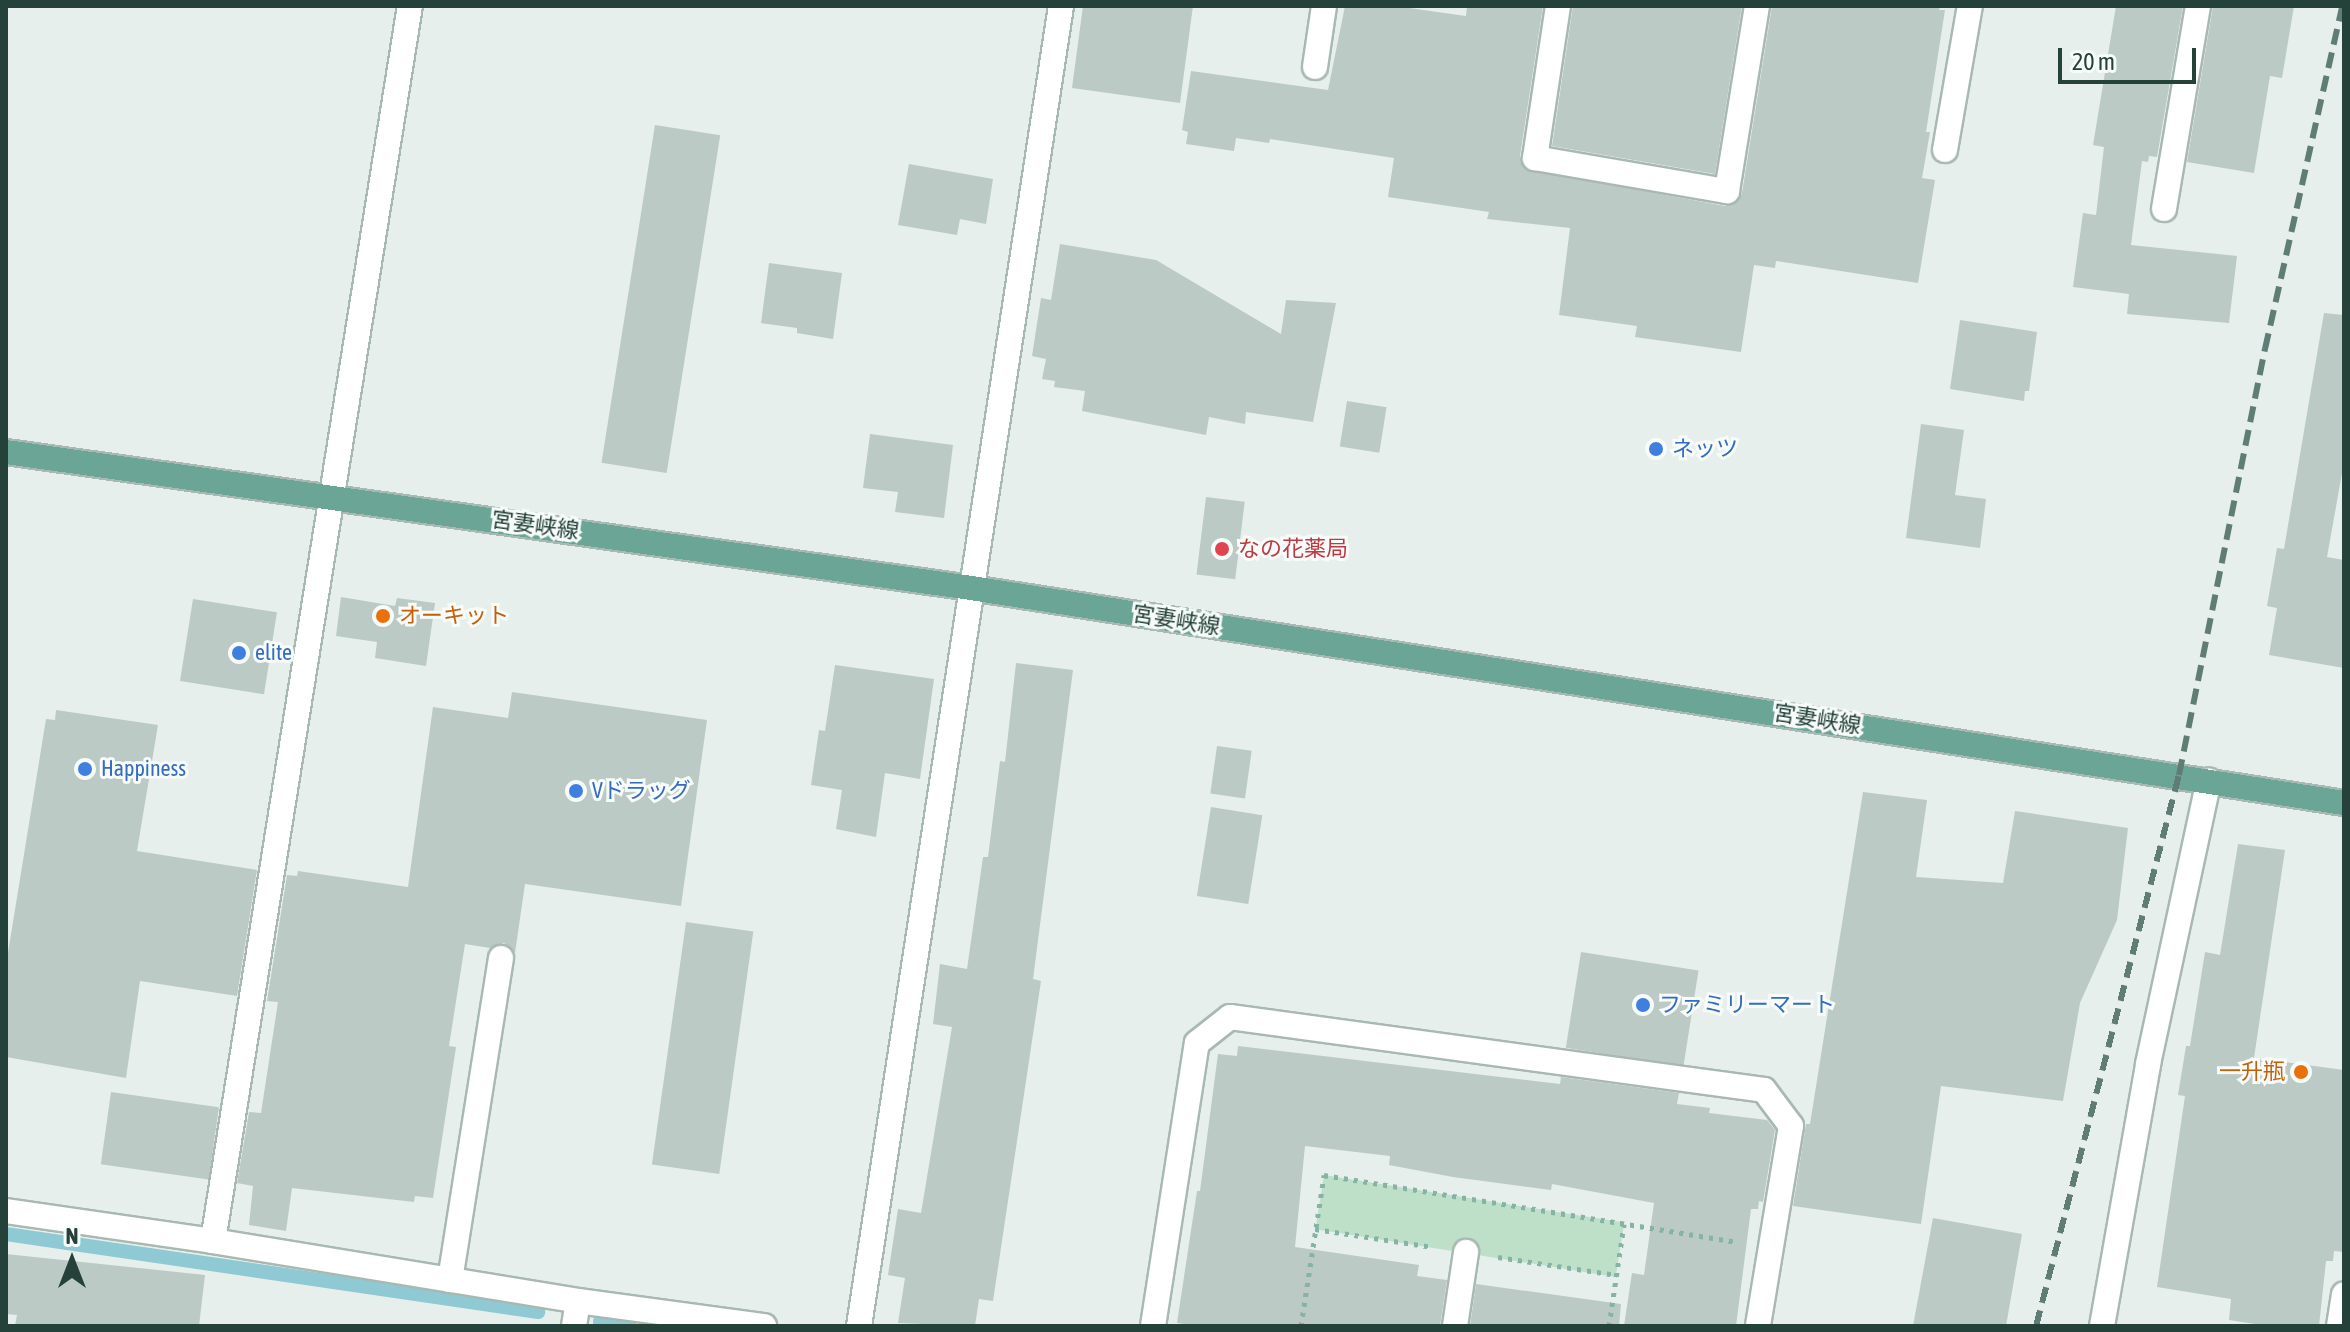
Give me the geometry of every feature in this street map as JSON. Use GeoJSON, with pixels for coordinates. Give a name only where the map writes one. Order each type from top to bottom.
{"type":"FeatureCollection","features":[{"type":"Feature","properties":{"kind":"main road","name":"宮妻峡線"},"geometry":{"type":"LineString","coordinates":[[6,452],[330,495],[971,588],[2344,803]]}},
{"type":"Feature","properties":{"kind":"street"},"geometry":{"type":"LineString","coordinates":[[213,1241],[410,6]]}},
{"type":"Feature","properties":{"kind":"street"},"geometry":{"type":"LineString","coordinates":[[859,1326],[1061,6]]}},
{"type":"Feature","properties":{"kind":"street"},"geometry":{"type":"LineString","coordinates":[[1315,67],[1324,6]]}},
{"type":"Feature","properties":{"kind":"street"},"geometry":{"type":"LineString","coordinates":[[1558,6],[1535,158],[1727,191],[1757,6]]}},
{"type":"Feature","properties":{"kind":"street"},"geometry":{"type":"LineString","coordinates":[[1945,150],[1970,6]]}},
{"type":"Feature","properties":{"kind":"street"},"geometry":{"type":"LineString","coordinates":[[2164,209],[2198,6]]}},
{"type":"Feature","properties":{"kind":"street"},"geometry":{"type":"LineString","coordinates":[[2102,1326],[2148,1064],[2209,780]]}},
{"type":"Feature","properties":{"kind":"street"},"geometry":{"type":"LineString","coordinates":[[450,1280],[501,958]]}},
{"type":"Feature","properties":{"kind":"street"},"geometry":{"type":"LineString","coordinates":[[1153,1326],[1197,1043],[1230,1017],[1764,1090],[1791,1126],[1758,1326]]}},
{"type":"Feature","properties":{"kind":"street"},"geometry":{"type":"LineString","coordinates":[[6,1211],[213,1241],[578,1301],[764,1326]]}},
{"type":"Feature","properties":{"kind":"street"},"geometry":{"type":"LineString","coordinates":[[1455,1326],[1466,1252]]}},
{"type":"Feature","properties":{"kind":"street"},"geometry":{"type":"LineString","coordinates":[[2339,1326],[2344,1294]]}},
{"type":"Feature","properties":{"kind":"street"},"geometry":{"type":"LineString","coordinates":[[574,1326],[578,1301]]}},
{"type":"Feature","properties":{"kind":"path"},"geometry":{"type":"LineString","coordinates":[[1609,1326],[1624,1224]]}},
{"type":"Feature","properties":{"kind":"green space"},"geometry":{"type":"Polygon","coordinates":[[[1324,1175],[1624,1223],[1616,1277],[1315,1229],[1324,1175]]]}},
{"type":"Feature","properties":{"kind":"building"},"geometry":{"type":"Polygon","coordinates":[[[1083,6],[1193,6],[1180,103],[1072,88],[1083,6]]]}},
{"type":"Feature","properties":{"kind":"building"},"geometry":{"type":"Polygon","coordinates":[[[1345,6],[1395,6],[1466,16],[1467,6],[1543,6],[1520,156],[1525,169],[1725,206],[1738,201],[1742,193],[1772,6],[1940,6],[1939,10],[1945,10],[1922,178],[1935,180],[1918,283],[1776,261],[1775,268],[1754,265],[1741,352],[1635,337],[1637,326],[1559,315],[1570,228],[1487,219],[1489,212],[1388,197],[1394,158],[1270,139],[1269,143],[1236,138],[1234,151],[1186,144],[1188,132],[1182,130],[1191,71],[1328,90],[1345,6]]]}},
{"type":"Feature","properties":{"kind":"building"},"geometry":{"type":"Polygon","coordinates":[[[1573,6],[1742,6],[1715,174],[1552,146],[1573,6]]]}},
{"type":"Feature","properties":{"kind":"building"},"geometry":{"type":"Polygon","coordinates":[[[2116,6],[2183,6],[2157,157],[2149,156],[2148,162],[2142,161],[2131,245],[2237,256],[2229,323],[2127,314],[2129,294],[2073,287],[2083,213],[2096,215],[2104,147],[2093,145],[2116,6]]]}},
{"type":"Feature","properties":{"kind":"building"},"geometry":{"type":"Polygon","coordinates":[[[2213,6],[2294,6],[2282,78],[2270,76],[2254,173],[2187,162],[2213,6]]]}},
{"type":"Feature","properties":{"kind":"building"},"geometry":{"type":"Polygon","coordinates":[[[655,125],[720,135],[667,473],[601,463],[655,125]]]}},
{"type":"Feature","properties":{"kind":"building"},"geometry":{"type":"Polygon","coordinates":[[[909,164],[993,179],[986,224],[960,219],[957,235],[898,225],[909,164]]]}},
{"type":"Feature","properties":{"kind":"building"},"geometry":{"type":"Polygon","coordinates":[[[1060,244],[1156,260],[1281,334],[1286,300],[1336,303],[1313,422],[1246,412],[1245,424],[1209,417],[1206,435],[1082,411],[1085,391],[1054,387],[1055,381],[1042,379],[1046,359],[1032,356],[1041,298],[1051,300],[1060,244]]]}},
{"type":"Feature","properties":{"kind":"building"},"geometry":{"type":"Polygon","coordinates":[[[769,263],[842,273],[833,339],[797,333],[797,328],[761,323],[769,263]]]}},
{"type":"Feature","properties":{"kind":"building"},"geometry":{"type":"Polygon","coordinates":[[[2324,313],[2344,315],[2344,462],[2327,557],[2344,560],[2344,668],[2269,655],[2277,608],[2267,606],[2277,548],[2284,549],[2324,313]]]}},
{"type":"Feature","properties":{"kind":"building"},"geometry":{"type":"Polygon","coordinates":[[[1960,320],[2037,332],[2029,391],[2025,391],[2024,401],[1950,389],[1960,320]]]}},
{"type":"Feature","properties":{"kind":"building"},"geometry":{"type":"Polygon","coordinates":[[[1347,401],[1387,407],[1379,453],[1340,446],[1347,401]]]}},
{"type":"Feature","properties":{"kind":"building"},"geometry":{"type":"Polygon","coordinates":[[[1921,424],[1964,430],[1955,495],[1986,499],[1980,548],[1906,538],[1921,424]]]}},
{"type":"Feature","properties":{"kind":"building"},"geometry":{"type":"Polygon","coordinates":[[[870,434],[953,445],[944,518],[895,512],[898,492],[863,488],[870,434]]]}},
{"type":"Feature","properties":{"kind":"building"},"geometry":{"type":"Polygon","coordinates":[[[1206,497],[1245,502],[1235,579],[1196,574],[1206,497]]]}},
{"type":"Feature","properties":{"kind":"building"},"geometry":{"type":"Polygon","coordinates":[[[341,597],[395,606],[397,598],[435,603],[426,666],[375,658],[377,642],[336,636],[341,597]]]}},
{"type":"Feature","properties":{"kind":"building"},"geometry":{"type":"Polygon","coordinates":[[[193,599],[277,612],[264,694],[180,681],[193,599]]]}},
{"type":"Feature","properties":{"kind":"building"},"geometry":{"type":"Polygon","coordinates":[[[1016,663],[1073,670],[1033,979],[1041,981],[993,1301],[979,1299],[975,1326],[898,1323],[905,1278],[888,1275],[898,1209],[921,1213],[952,1027],[933,1024],[940,964],[967,969],[983,857],[988,857],[1000,761],[1005,762],[1016,663]]]}},
{"type":"Feature","properties":{"kind":"building"},"geometry":{"type":"Polygon","coordinates":[[[835,665],[934,679],[920,779],[885,773],[876,837],[836,829],[842,790],[811,785],[819,730],[825,731],[835,665]]]}},
{"type":"Feature","properties":{"kind":"building"},"geometry":{"type":"Polygon","coordinates":[[[512,692],[707,720],[681,906],[525,884],[515,953],[504,943],[490,948],[465,944],[449,1046],[456,1047],[433,1198],[415,1196],[414,1202],[292,1188],[286,1231],[249,1225],[253,1186],[237,1183],[249,1112],[261,1113],[278,1002],[267,1001],[287,875],[297,876],[298,871],[408,887],[433,707],[508,718],[512,692]]]}},
{"type":"Feature","properties":{"kind":"building"},"geometry":{"type":"Polygon","coordinates":[[[56,710],[158,725],[137,851],[257,870],[237,996],[140,981],[126,1078],[6,1057],[6,965],[46,719],[55,720],[56,710]]]}},
{"type":"Feature","properties":{"kind":"building"},"geometry":{"type":"Polygon","coordinates":[[[1217,746],[1252,751],[1245,798],[1210,794],[1217,746]]]}},
{"type":"Feature","properties":{"kind":"building"},"geometry":{"type":"Polygon","coordinates":[[[1863,792],[1927,800],[1916,877],[2003,883],[2015,811],[2128,828],[2117,920],[2080,1003],[2063,1101],[1941,1086],[1921,1224],[1793,1206],[1806,1124],[1810,1124],[1863,792]]]}},
{"type":"Feature","properties":{"kind":"building"},"geometry":{"type":"Polygon","coordinates":[[[1211,807],[1262,815],[1248,904],[1197,896],[1211,807]]]}},
{"type":"Feature","properties":{"kind":"building"},"geometry":{"type":"Polygon","coordinates":[[[2238,844],[2285,850],[2254,1058],[2344,1070],[2344,1252],[2334,1251],[2333,1261],[2326,1261],[2319,1326],[2268,1326],[2229,1320],[2231,1299],[2157,1287],[2185,1096],[2178,1095],[2186,1046],[2190,1046],[2205,952],[2220,955],[2238,844]]]}},
{"type":"Feature","properties":{"kind":"building"},"geometry":{"type":"Polygon","coordinates":[[[686,922],[753,931],[719,1174],[652,1165],[686,922]]]}},
{"type":"Feature","properties":{"kind":"building"},"geometry":{"type":"Polygon","coordinates":[[[1581,952],[1699,971],[1683,1066],[1566,1048],[1581,952]]]}},
{"type":"Feature","properties":{"kind":"building"},"geometry":{"type":"Polygon","coordinates":[[[1238,1046],[1560,1084],[1561,1077],[1679,1093],[1677,1104],[1710,1108],[1709,1113],[1767,1120],[1775,1130],[1763,1202],[1759,1201],[1758,1209],[1751,1209],[1736,1326],[1624,1326],[1632,1273],[1644,1275],[1654,1203],[1552,1184],[1551,1190],[1453,1177],[1389,1165],[1390,1156],[1305,1146],[1295,1247],[1419,1265],[1417,1276],[1447,1280],[1440,1326],[1199,1326],[1177,1323],[1197,1191],[1200,1191],[1218,1054],[1237,1056],[1238,1046]]]}},
{"type":"Feature","properties":{"kind":"building"},"geometry":{"type":"Polygon","coordinates":[[[111,1092],[219,1107],[209,1179],[101,1164],[111,1092]]]}},
{"type":"Feature","properties":{"kind":"building"},"geometry":{"type":"Polygon","coordinates":[[[1933,1218],[2022,1234],[2006,1326],[1913,1326],[1933,1218]]]}},
{"type":"Feature","properties":{"kind":"building"},"geometry":{"type":"Polygon","coordinates":[[[6,1254],[205,1275],[199,1326],[15,1326],[17,1315],[6,1314],[6,1254]]]}},
{"type":"Feature","properties":{"kind":"building"},"geometry":{"type":"Polygon","coordinates":[[[1476,1284],[1621,1304],[1619,1326],[1470,1326],[1476,1284]]]}},
{"type":"Feature","properties":{"kind":"waterway"},"geometry":{"type":"LineString","coordinates":[[6,1234],[538,1312]]}},
{"type":"Feature","properties":{"kind":"waterway"},"geometry":{"type":"LineString","coordinates":[[600,1322],[630,1326]]}},
{"type":"Feature","properties":{"kind":"railway"},"geometry":{"type":"LineString","coordinates":[[2036,1326],[2179,775],[2265,349],[2342,6]]}},
{"type":"Feature","properties":{"kind":"place","name":"ネッツ"},"geometry":{"type":"Point","coordinates":[1656,449]}},
{"type":"Feature","properties":{"kind":"place","name":"なの花薬局"},"geometry":{"type":"Point","coordinates":[1222,549]}},
{"type":"Feature","properties":{"kind":"place","name":"オーキット"},"geometry":{"type":"Point","coordinates":[383,616]}},
{"type":"Feature","properties":{"kind":"place","name":"elite"},"geometry":{"type":"Point","coordinates":[239,653]}},
{"type":"Feature","properties":{"kind":"place","name":"Happiness"},"geometry":{"type":"Point","coordinates":[85,769]}},
{"type":"Feature","properties":{"kind":"place","name":"Vドラッグ"},"geometry":{"type":"Point","coordinates":[576,791]}},
{"type":"Feature","properties":{"kind":"place","name":"ファミリーマート"},"geometry":{"type":"Point","coordinates":[1643,1005]}},
{"type":"Feature","properties":{"kind":"place","name":"一升瓶"},"geometry":{"type":"Point","coordinates":[2301,1072]}}]}
